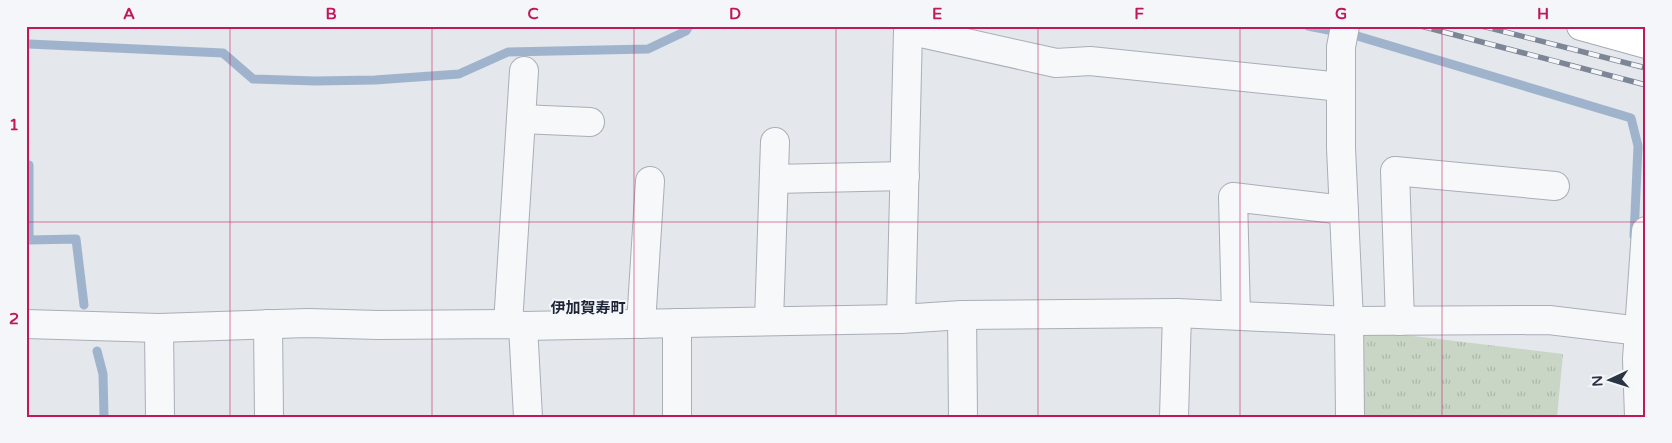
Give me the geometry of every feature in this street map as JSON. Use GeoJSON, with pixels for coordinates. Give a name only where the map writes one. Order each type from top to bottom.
{"type":"FeatureCollection","features":[{"type":"Feature","properties":{"kind":"main road"},"geometry":{"type":"LineString","coordinates":[[1581,26],[1646,44]]}},
{"type":"Feature","properties":{"kind":"street"},"geometry":{"type":"LineString","coordinates":[[1345,26],[1341,47],[1341,148],[1349,321],[1350,417]]}},
{"type":"Feature","properties":{"kind":"street"},"geometry":{"type":"LineString","coordinates":[[901,319],[908,30],[1056,63],[1090,61],[1341,87]]}},
{"type":"Feature","properties":{"kind":"street"},"geometry":{"type":"LineString","coordinates":[[524,71],[515,325],[528,417]]}},
{"type":"Feature","properties":{"kind":"street"},"geometry":{"type":"LineString","coordinates":[[521,119],[590,122]]}},
{"type":"Feature","properties":{"kind":"street"},"geometry":{"type":"LineString","coordinates":[[769,321],[775,142]]}},
{"type":"Feature","properties":{"kind":"street"},"geometry":{"type":"LineString","coordinates":[[1400,321],[1395,171],[1555,186]]}},
{"type":"Feature","properties":{"kind":"street"},"geometry":{"type":"LineString","coordinates":[[774,179],[904,176]]}},
{"type":"Feature","properties":{"kind":"street"},"geometry":{"type":"LineString","coordinates":[[641,324],[650,181]]}},
{"type":"Feature","properties":{"kind":"street"},"geometry":{"type":"LineString","coordinates":[[1236,315],[1233,196],[1344,210]]}},
{"type":"Feature","properties":{"kind":"street"},"geometry":{"type":"LineString","coordinates":[[1638,417],[1642,358],[1640,331],[1646,231]]}},
{"type":"Feature","properties":{"kind":"street"},"geometry":{"type":"LineString","coordinates":[[26,324],[159,328],[268,324],[641,324],[901,319],[962,315],[1176,313],[1349,321],[1549,320],[1640,331]]}},
{"type":"Feature","properties":{"kind":"street"},"geometry":{"type":"LineString","coordinates":[[1174,417],[1176,313]]}},
{"type":"Feature","properties":{"kind":"street"},"geometry":{"type":"LineString","coordinates":[[962,315],[963,417]]}},
{"type":"Feature","properties":{"kind":"street"},"geometry":{"type":"LineString","coordinates":[[677,323],[677,417]]}},
{"type":"Feature","properties":{"kind":"street"},"geometry":{"type":"LineString","coordinates":[[268,324],[269,417]]}},
{"type":"Feature","properties":{"kind":"street"},"geometry":{"type":"LineString","coordinates":[[159,328],[160,417]]}},
{"type":"Feature","properties":{"kind":"green space"},"geometry":{"type":"Polygon","coordinates":[[[1363,330],[1563,354],[1557,417],[1362,417],[1363,330]]]}},
{"type":"Feature","properties":{"kind":"waterway"},"geometry":{"type":"LineString","coordinates":[[29,44],[223,53],[253,79],[375,80],[459,74],[508,52],[648,49],[686,31],[689,26]]}},
{"type":"Feature","properties":{"kind":"waterway"},"geometry":{"type":"LineString","coordinates":[[1308,26],[1354,35],[1631,118],[1638,146],[1634,236]]}},
{"type":"Feature","properties":{"kind":"waterway"},"geometry":{"type":"LineString","coordinates":[[29,165],[29,240],[76,239],[84,305]]}},
{"type":"Feature","properties":{"kind":"waterway"},"geometry":{"type":"LineString","coordinates":[[97,351],[103,374],[104,417]]}},
{"type":"Feature","properties":{"kind":"railway"},"geometry":{"type":"LineString","coordinates":[[1421,26],[1646,85]]}},
{"type":"Feature","properties":{"kind":"railway"},"geometry":{"type":"LineString","coordinates":[[1482,26],[1646,68]]}},
{"type":"Feature","properties":{"kind":"district","name":"伊加賀寿町"},"geometry":{"type":"Point","coordinates":[588,308]}}]}
